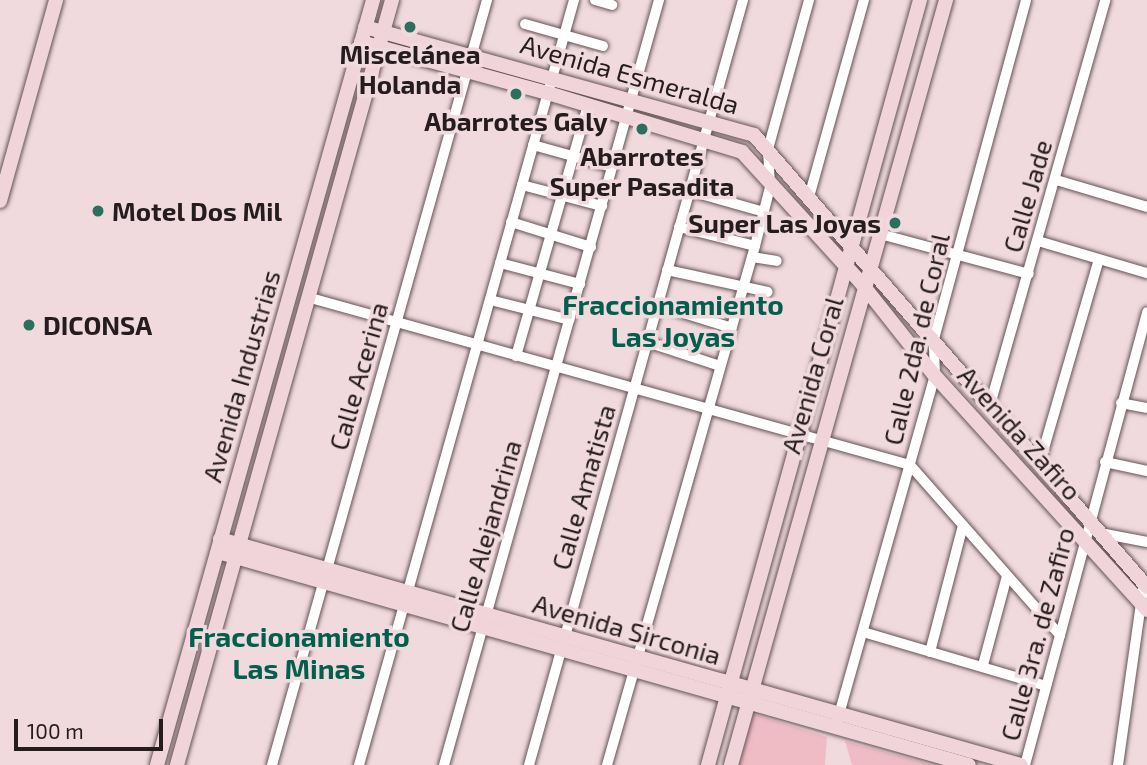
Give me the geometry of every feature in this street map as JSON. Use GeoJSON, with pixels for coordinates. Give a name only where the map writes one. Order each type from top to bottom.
{"type":"FeatureCollection","features":[{"type":"Feature","properties":{"kind":"street"},"geometry":{"type":"LineString","coordinates":[[0,201],[56,0]]}},
{"type":"Feature","properties":{"kind":"street","name":"Avenida Industrias"},"geometry":{"type":"LineString","coordinates":[[157,765],[373,0]]}},
{"type":"Feature","properties":{"kind":"street","name":"Avenida Industrias"},"geometry":{"type":"LineString","coordinates":[[177,765],[235,550],[392,0]]}},
{"type":"Feature","properties":{"kind":"street","name":"Calle Acerina"},"geometry":{"type":"LineString","coordinates":[[272,765],[487,0]]}},
{"type":"Feature","properties":{"kind":"street"},"geometry":{"type":"LineString","coordinates":[[359,765],[574,0]]}},
{"type":"Feature","properties":{"kind":"street"},"geometry":{"type":"LineString","coordinates":[[595,0],[612,5]]}},
{"type":"Feature","properties":{"kind":"street","name":"Calle Alejandrina"},"geometry":{"type":"LineString","coordinates":[[444,765],[659,0]]}},
{"type":"Feature","properties":{"kind":"street","name":"Calle Amatista"},"geometry":{"type":"LineString","coordinates":[[529,765],[743,0]]}},
{"type":"Feature","properties":{"kind":"street"},"geometry":{"type":"LineString","coordinates":[[607,765],[754,251],[770,187],[768,149],[809,0]]}},
{"type":"Feature","properties":{"kind":"street"},"geometry":{"type":"LineString","coordinates":[[809,197],[864,0]]}},
{"type":"Feature","properties":{"kind":"street","name":"Avenida Coral"},"geometry":{"type":"LineString","coordinates":[[708,765],[797,434],[920,0]]}},
{"type":"Feature","properties":{"kind":"street","name":"Avenida Coral"},"geometry":{"type":"LineString","coordinates":[[731,765],[862,284],[880,234],[946,0]]}},
{"type":"Feature","properties":{"kind":"street","name":"Calle 2da. de Coral"},"geometry":{"type":"LineString","coordinates":[[838,721],[936,376],[934,339],[1026,0]]}},
{"type":"Feature","properties":{"kind":"street","name":"Calle Jade"},"geometry":{"type":"LineString","coordinates":[[990,405],[1105,0]]}},
{"type":"Feature","properties":{"kind":"street"},"geometry":{"type":"LineString","coordinates":[[525,24],[603,46]]}},
{"type":"Feature","properties":{"kind":"street","name":"Avenida Esmeralda"},"geometry":{"type":"LineString","coordinates":[[365,27],[552,77],[708,124],[738,129],[768,149],[851,247],[870,265]]}},
{"type":"Feature","properties":{"kind":"street","name":"Avenida Esmeralda"},"geometry":{"type":"LineString","coordinates":[[361,42],[548,93],[742,152],[770,187],[862,284]]}},
{"type":"Feature","properties":{"kind":"street"},"geometry":{"type":"LineString","coordinates":[[516,356],[588,105]]}},
{"type":"Feature","properties":{"kind":"street"},"geometry":{"type":"LineString","coordinates":[[533,145],[612,167]]}},
{"type":"Feature","properties":{"kind":"street"},"geometry":{"type":"LineString","coordinates":[[1056,180],[1147,207]]}},
{"type":"Feature","properties":{"kind":"street"},"geometry":{"type":"LineString","coordinates":[[522,185],[602,206]]}},
{"type":"Feature","properties":{"kind":"street"},"geometry":{"type":"LineString","coordinates":[[690,191],[764,212]]}},
{"type":"Feature","properties":{"kind":"street"},"geometry":{"type":"LineString","coordinates":[[511,222],[591,247]]}},
{"type":"Feature","properties":{"kind":"street"},"geometry":{"type":"LineString","coordinates":[[679,227],[777,261]]}},
{"type":"Feature","properties":{"kind":"street"},"geometry":{"type":"LineString","coordinates":[[880,234],[1029,274]]}},
{"type":"Feature","properties":{"kind":"street"},"geometry":{"type":"LineString","coordinates":[[1038,241],[1147,273]]}},
{"type":"Feature","properties":{"kind":"street"},"geometry":{"type":"LineString","coordinates":[[1040,462],[1099,259]]}},
{"type":"Feature","properties":{"kind":"street"},"geometry":{"type":"LineString","coordinates":[[500,263],[580,284]]}},
{"type":"Feature","properties":{"kind":"street","name":"Avenida Zafiro"},"geometry":{"type":"LineString","coordinates":[[870,265],[1145,585]]}},
{"type":"Feature","properties":{"kind":"street"},"geometry":{"type":"LineString","coordinates":[[667,270],[768,292]]}},
{"type":"Feature","properties":{"kind":"street","name":"Avenida Zafiro"},"geometry":{"type":"LineString","coordinates":[[862,284],[936,376],[1144,607]]}},
{"type":"Feature","properties":{"kind":"street"},"geometry":{"type":"LineString","coordinates":[[307,297],[910,466],[1060,635]]}},
{"type":"Feature","properties":{"kind":"street"},"geometry":{"type":"LineString","coordinates":[[489,300],[528,313],[570,320]]}},
{"type":"Feature","properties":{"kind":"street"},"geometry":{"type":"LineString","coordinates":[[657,305],[732,328]]}},
{"type":"Feature","properties":{"kind":"street","name":"Calle 3ra. de Zafiro"},"geometry":{"type":"LineString","coordinates":[[1023,765],[1086,541],[1095,528],[1105,462],[1121,403],[1143,344],[1147,312]]}},
{"type":"Feature","properties":{"kind":"street"},"geometry":{"type":"LineString","coordinates":[[647,342],[720,366]]}},
{"type":"Feature","properties":{"kind":"street"},"geometry":{"type":"LineString","coordinates":[[1121,403],[1147,408]]}},
{"type":"Feature","properties":{"kind":"street"},"geometry":{"type":"LineString","coordinates":[[1105,462],[1147,471]]}},
{"type":"Feature","properties":{"kind":"street"},"geometry":{"type":"LineString","coordinates":[[930,652],[963,525]]}},
{"type":"Feature","properties":{"kind":"street"},"geometry":{"type":"LineString","coordinates":[[1095,528],[1147,542]]}},
{"type":"Feature","properties":{"kind":"street","name":"Avenida Sirconia"},"geometry":{"type":"LineString","coordinates":[[219,545],[728,690],[752,689],[968,765]]}},
{"type":"Feature","properties":{"kind":"street"},"geometry":{"type":"LineString","coordinates":[[984,665],[1007,576]]}},
{"type":"Feature","properties":{"kind":"street"},"geometry":{"type":"LineString","coordinates":[[1118,765],[1144,607],[1145,585]]}},
{"type":"Feature","properties":{"kind":"street"},"geometry":{"type":"LineString","coordinates":[[863,632],[984,665],[1046,686]]}},
{"type":"Feature","properties":{"kind":"street","name":"Avenida Sirconia"},"geometry":{"type":"LineString","coordinates":[[728,690],[748,704],[838,721],[1023,765]]}},
{"type":"Feature","properties":{"kind":"shaded area"},"geometry":{"type":"Polygon","coordinates":[[[753,714],[827,737],[825,765],[739,765],[753,714]]]}},
{"type":"Feature","properties":{"kind":"shaded area"},"geometry":{"type":"Polygon","coordinates":[[[845,741],[932,765],[852,765],[845,741]]]}},
{"type":"Feature","properties":{"kind":"place","name":"Miscelánea Holanda"},"geometry":{"type":"Point","coordinates":[410,27]}},
{"type":"Feature","properties":{"kind":"place","name":"Abarrotes Galy"},"geometry":{"type":"Point","coordinates":[516,94]}},
{"type":"Feature","properties":{"kind":"place","name":"Abarrotes Super Pasadita"},"geometry":{"type":"Point","coordinates":[642,129]}},
{"type":"Feature","properties":{"kind":"place","name":"Motel Dos Mil"},"geometry":{"type":"Point","coordinates":[98,211]}},
{"type":"Feature","properties":{"kind":"place","name":"Super Las Joyas"},"geometry":{"type":"Point","coordinates":[895,223]}},
{"type":"Feature","properties":{"kind":"place","name":"DICONSA"},"geometry":{"type":"Point","coordinates":[29,325]}},
{"type":"Feature","properties":{"kind":"district","name":"Fraccionamiento Las Joyas"},"geometry":{"type":"Point","coordinates":[673,320]}},
{"type":"Feature","properties":{"kind":"district","name":"Fraccionamiento Las Minas"},"geometry":{"type":"Point","coordinates":[299,652]}}]}
